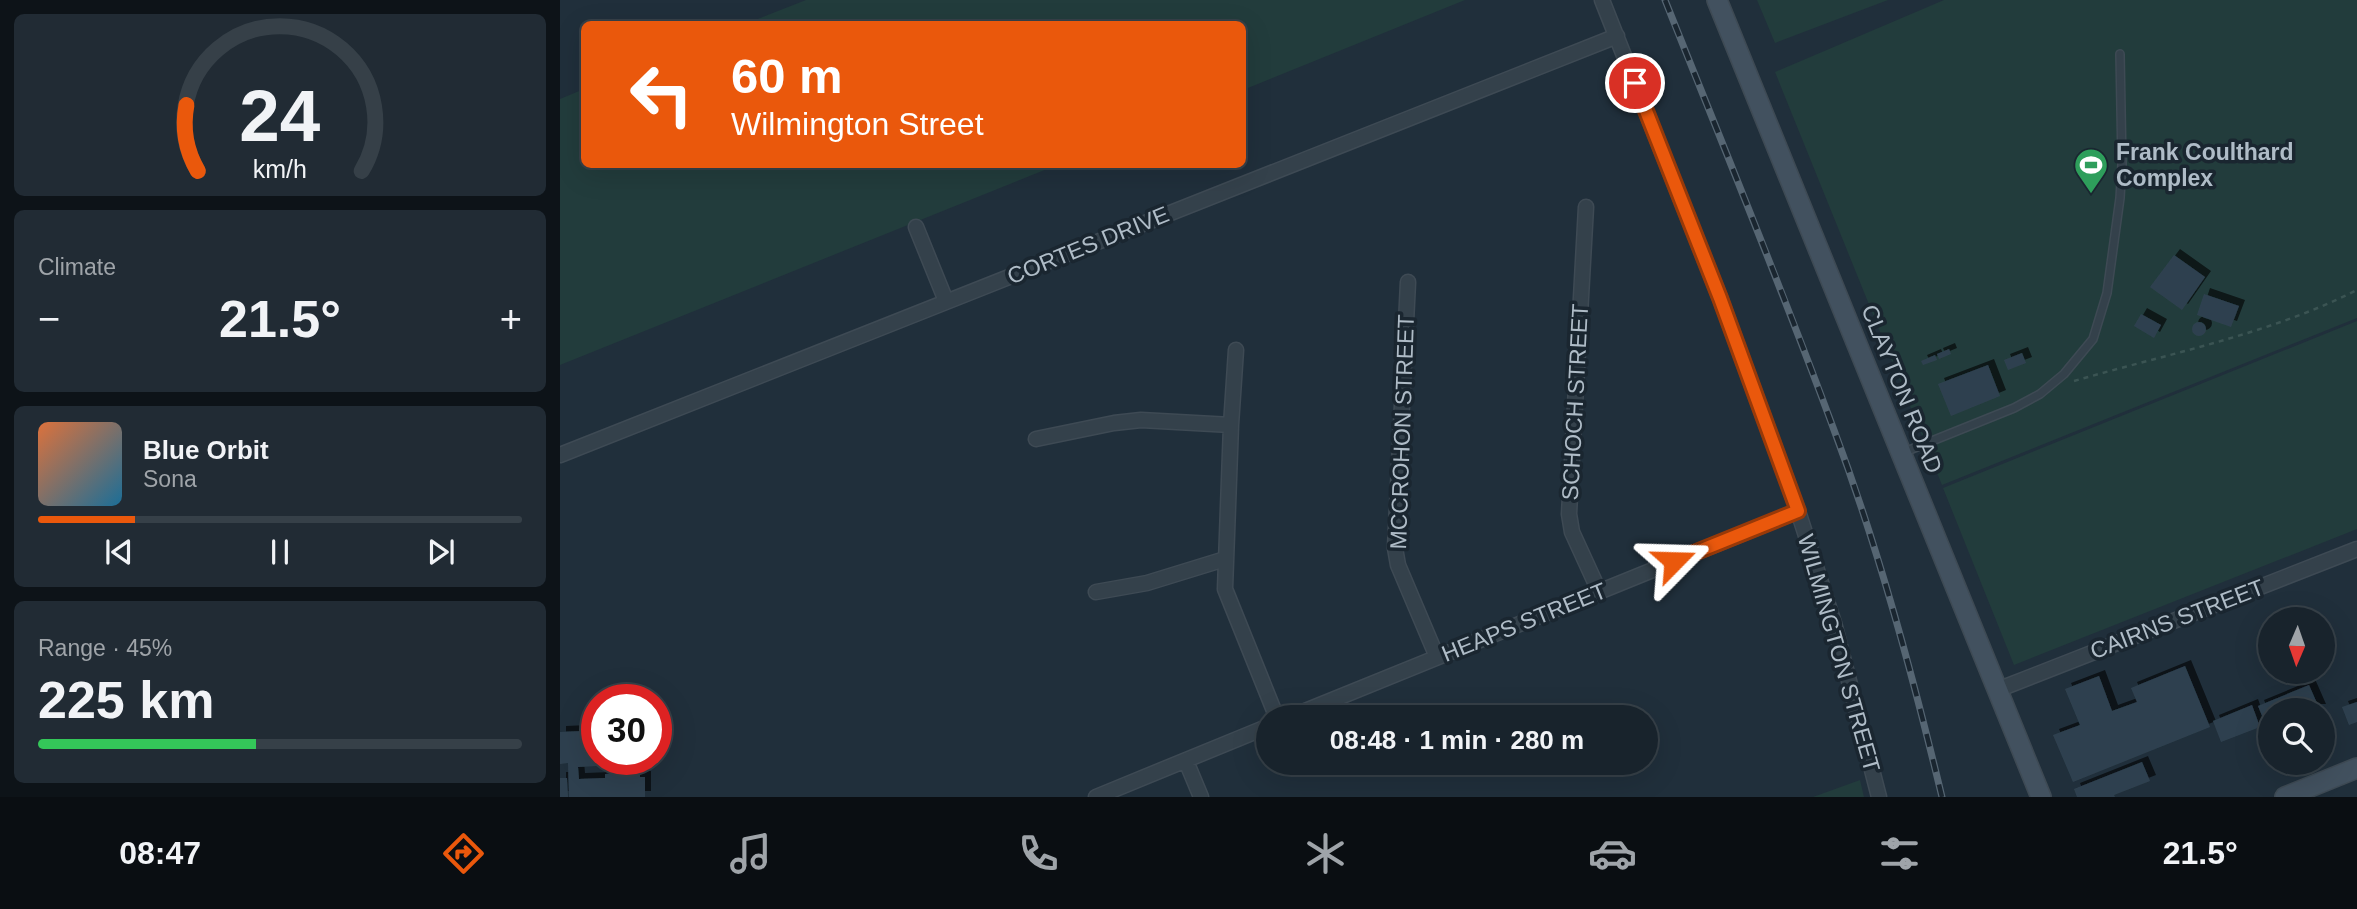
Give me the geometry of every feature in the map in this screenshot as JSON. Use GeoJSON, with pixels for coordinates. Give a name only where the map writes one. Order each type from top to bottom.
{"type":"FeatureCollection","features":[{"type":"Feature","properties":{"kind":"street","name":"WILMINGTON STREET"},"geometry":{"type":"LineString","coordinates":[[1602,0],[1720,298],[1798,511],[1834,623],[1879,797]]}},
{"type":"Feature","properties":{"kind":"street","name":"CLAYTON ROAD"},"geometry":{"type":"LineString","coordinates":[[1717,0],[2041,797]]}},
{"type":"Feature","properties":{"kind":"street","name":"CORTES DRIVE"},"geometry":{"type":"LineString","coordinates":[[560,455],[1617,36]]}},
{"type":"Feature","properties":{"kind":"street","name":"SCHOCH STREET"},"geometry":{"type":"LineString","coordinates":[[1586,207],[1569,514],[1572,531],[1599,591]]}},
{"type":"Feature","properties":{"kind":"street"},"geometry":{"type":"LineString","coordinates":[[916,227],[946,301]]}},
{"type":"Feature","properties":{"kind":"street","name":"MCCROHON STREET"},"geometry":{"type":"LineString","coordinates":[[1408,282],[1395,548],[1398,565],[1437,657]]}},
{"type":"Feature","properties":{"kind":"street"},"geometry":{"type":"LineString","coordinates":[[1237,350],[1231,425],[1225,589],[1272,705]]}},
{"type":"Feature","properties":{"kind":"street"},"geometry":{"type":"LineString","coordinates":[[1036,439],[1141,420],[1231,425]]}},
{"type":"Feature","properties":{"kind":"street","name":"HEAPS STREET"},"geometry":{"type":"LineString","coordinates":[[1320,705],[1798,511]]}},
{"type":"Feature","properties":{"kind":"street","name":"CAIRNS STREET"},"geometry":{"type":"LineString","coordinates":[[1997,690],[2357,549]]}},
{"type":"Feature","properties":{"kind":"street"},"geometry":{"type":"LineString","coordinates":[[1096,592],[1147,583],[1225,559]]}},
{"type":"Feature","properties":{"kind":"street"},"geometry":{"type":"LineString","coordinates":[[1096,797],[1256,731]]}},
{"type":"Feature","properties":{"kind":"street"},"geometry":{"type":"LineString","coordinates":[[1186,761],[1201,797]]}},
{"type":"Feature","properties":{"kind":"street"},"geometry":{"type":"LineString","coordinates":[[2285,797],[2357,768]]}},
{"type":"Feature","properties":{"kind":"lane"},"geometry":{"type":"LineString","coordinates":[[1901,453],[2014,408],[2050,388],[2079,359],[2093,339],[2107,293],[2120,198],[2120,54]]}},
{"type":"Feature","properties":{"kind":"path"},"geometry":{"type":"LineString","coordinates":[[2050,388],[2224,339],[2325,306],[2357,290]]}},
{"type":"Feature","properties":{"kind":"green space"},"geometry":{"type":"Polygon","coordinates":[[[806,0],[1465,0],[1246,89],[1246,21],[753,21],[806,0]]]}},
{"type":"Feature","properties":{"kind":"green space"},"geometry":{"type":"Polygon","coordinates":[[[1757,0],[1888,0],[1775,43],[1757,0]]]}},
{"type":"Feature","properties":{"kind":"green space","name":"Frank Coulthard Complex"},"geometry":{"type":"Polygon","coordinates":[[[1944,0],[2357,0],[2357,318],[1942,485],[1775,72],[1944,0]]]}},
{"type":"Feature","properties":{"kind":"green space"},"geometry":{"type":"Polygon","coordinates":[[[581,90],[581,168],[1050,168],[560,365],[560,99],[581,90]]]}},
{"type":"Feature","properties":{"kind":"green space"},"geometry":{"type":"Polygon","coordinates":[[[2357,321],[2357,529],[2014,665],[1943,488],[2357,321]]]}},
{"type":"Feature","properties":{"kind":"green space"},"geometry":{"type":"Polygon","coordinates":[[[1860,780],[1864,797],[1813,797],[1860,780]]]}},
{"type":"Feature","properties":{"kind":"building"},"geometry":{"type":"Polygon","coordinates":[[[2174,255],[2205,277],[2182,310],[2150,287],[2174,255]]]}},
{"type":"Feature","properties":{"kind":"building"},"geometry":{"type":"Polygon","coordinates":[[[2204,294],[2239,306],[2231,327],[2197,315],[2204,294]]]}},
{"type":"Feature","properties":{"kind":"building"},"geometry":{"type":"Polygon","coordinates":[[[2141,314],[2161,325],[2154,338],[2134,326],[2141,314]]]}},
{"type":"Feature","properties":{"kind":"building"},"geometry":{"type":"Polygon","coordinates":[[[2199,322],[2204,324],[2204,334],[2199,336],[2194,334],[2192,329],[2194,324],[2199,322]]]}},
{"type":"Feature","properties":{"kind":"building"},"geometry":{"type":"Polygon","coordinates":[[[1949,349],[1951,354],[1939,359],[1937,354],[1949,349]]]}},
{"type":"Feature","properties":{"kind":"building"},"geometry":{"type":"Polygon","coordinates":[[[2022,353],[2026,363],[2008,370],[2004,360],[2022,353]]]}},
{"type":"Feature","properties":{"kind":"building"},"geometry":{"type":"Polygon","coordinates":[[[1935,355],[1937,360],[1923,365],[1921,361],[1935,355]]]}},
{"type":"Feature","properties":{"kind":"building"},"geometry":{"type":"Polygon","coordinates":[[[1988,365],[2000,396],[1951,416],[1938,384],[1988,365]]]}},
{"type":"Feature","properties":{"kind":"building"},"geometry":{"type":"Polygon","coordinates":[[[2185,666],[2210,727],[2073,782],[2053,735],[2080,725],[2065,689],[2099,676],[2112,711],[2137,702],[2131,688],[2185,666]]]}},
{"type":"Feature","properties":{"kind":"building"},"geometry":{"type":"Polygon","coordinates":[[[2309,685],[2315,698],[2277,698],[2309,685]]]}},
{"type":"Feature","properties":{"kind":"building"},"geometry":{"type":"Polygon","coordinates":[[[2357,702],[2357,722],[2349,725],[2342,707],[2357,702]]]}},
{"type":"Feature","properties":{"kind":"building"},"geometry":{"type":"Polygon","coordinates":[[[2252,705],[2258,728],[2221,742],[2213,721],[2252,705]]]}},
{"type":"Feature","properties":{"kind":"building"},"geometry":{"type":"Polygon","coordinates":[[[581,731],[579,779],[605,778],[605,775],[640,775],[645,777],[645,797],[569,797],[568,763],[560,764],[560,732],[581,731]]]}},
{"type":"Feature","properties":{"kind":"building"},"geometry":{"type":"Polygon","coordinates":[[[2142,762],[2150,781],[2114,795],[2115,797],[2077,797],[2074,789],[2142,762]]]}},
{"type":"Feature","properties":{"kind":"building"},"geometry":{"type":"Polygon","coordinates":[[[560,778],[567,778],[568,797],[560,797],[560,778]]]}},
{"type":"Feature","properties":{"kind":"railway"},"geometry":{"type":"LineString","coordinates":[[1665,0],[1814,376],[1866,521],[1894,612],[1942,797]]}},
{"type":"Feature","properties":{"kind":"place","name":"Frank Coulthard Complex"},"geometry":{"type":"Point","coordinates":[2091,195]}},
{"type":"Feature","properties":{"kind":"route"},"geometry":{"type":"LineString","coordinates":[[1635,83],[1720,298],[1798,511],[1674,561]]}}]}
